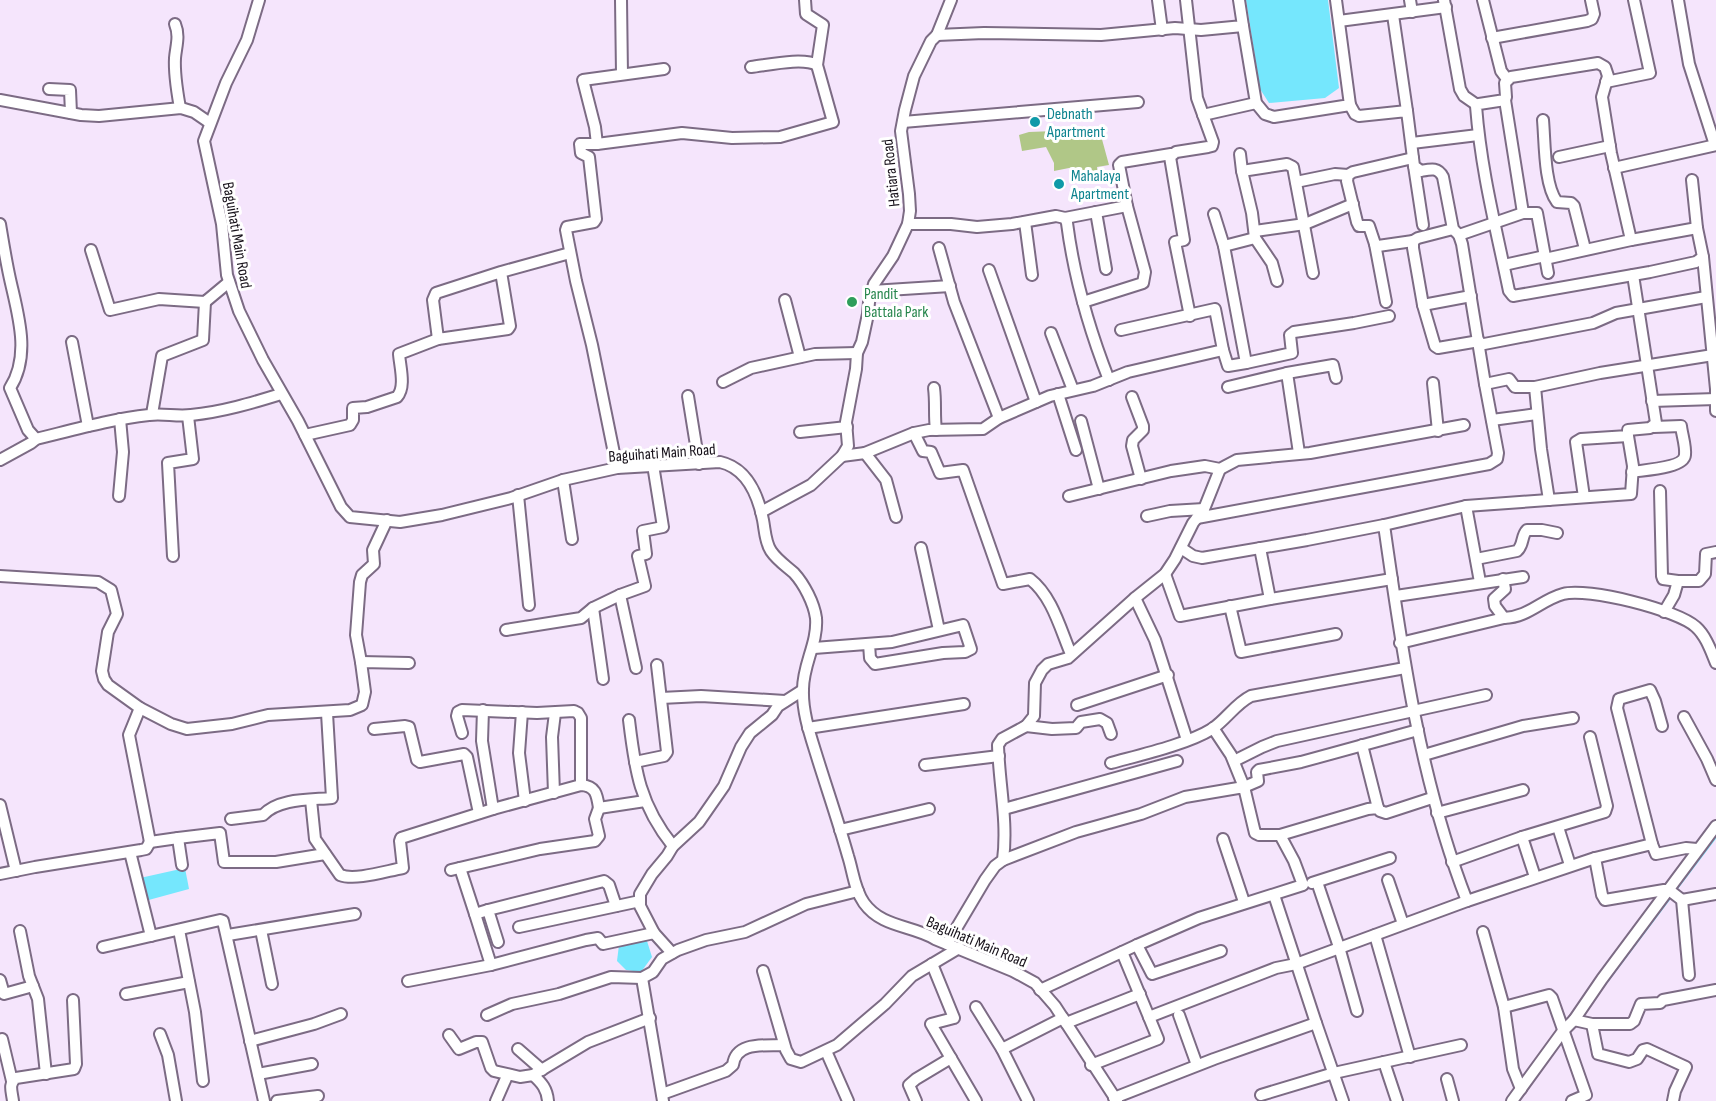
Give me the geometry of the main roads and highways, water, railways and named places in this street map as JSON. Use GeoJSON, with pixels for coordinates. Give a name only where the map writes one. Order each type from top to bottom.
{"type":"FeatureCollection","features":[{"type":"Feature","properties":{"kind":"water"},"geometry":{"type":"Polygon","coordinates":[[[1246,0],[1328,0],[1339,88],[1325,98],[1269,103],[1260,89],[1246,0]]]}},
{"type":"Feature","properties":{"kind":"water"},"geometry":{"type":"Polygon","coordinates":[[[185,868],[189,889],[145,901],[140,878],[185,868]]]}},
{"type":"Feature","properties":{"kind":"water"},"geometry":{"type":"Polygon","coordinates":[[[647,941],[652,957],[641,972],[626,970],[617,961],[619,945],[647,941]]]}},
{"type":"Feature","properties":{"kind":"waterway"},"geometry":{"type":"LineString","coordinates":[[1676,890],[1716,837]]}},
{"type":"Feature","properties":{"kind":"waterway"},"geometry":{"type":"LineString","coordinates":[[1604,986],[1671,897]]}},
{"type":"Feature","properties":{"kind":"place","name":"Debnath Apartment"},"geometry":{"type":"Point","coordinates":[1035,122]}},
{"type":"Feature","properties":{"kind":"place","name":"Mahalaya Apartment"},"geometry":{"type":"Point","coordinates":[1059,184]}},
{"type":"Feature","properties":{"kind":"place","name":"Pandit Battala Park"},"geometry":{"type":"Point","coordinates":[852,302]}}]}
